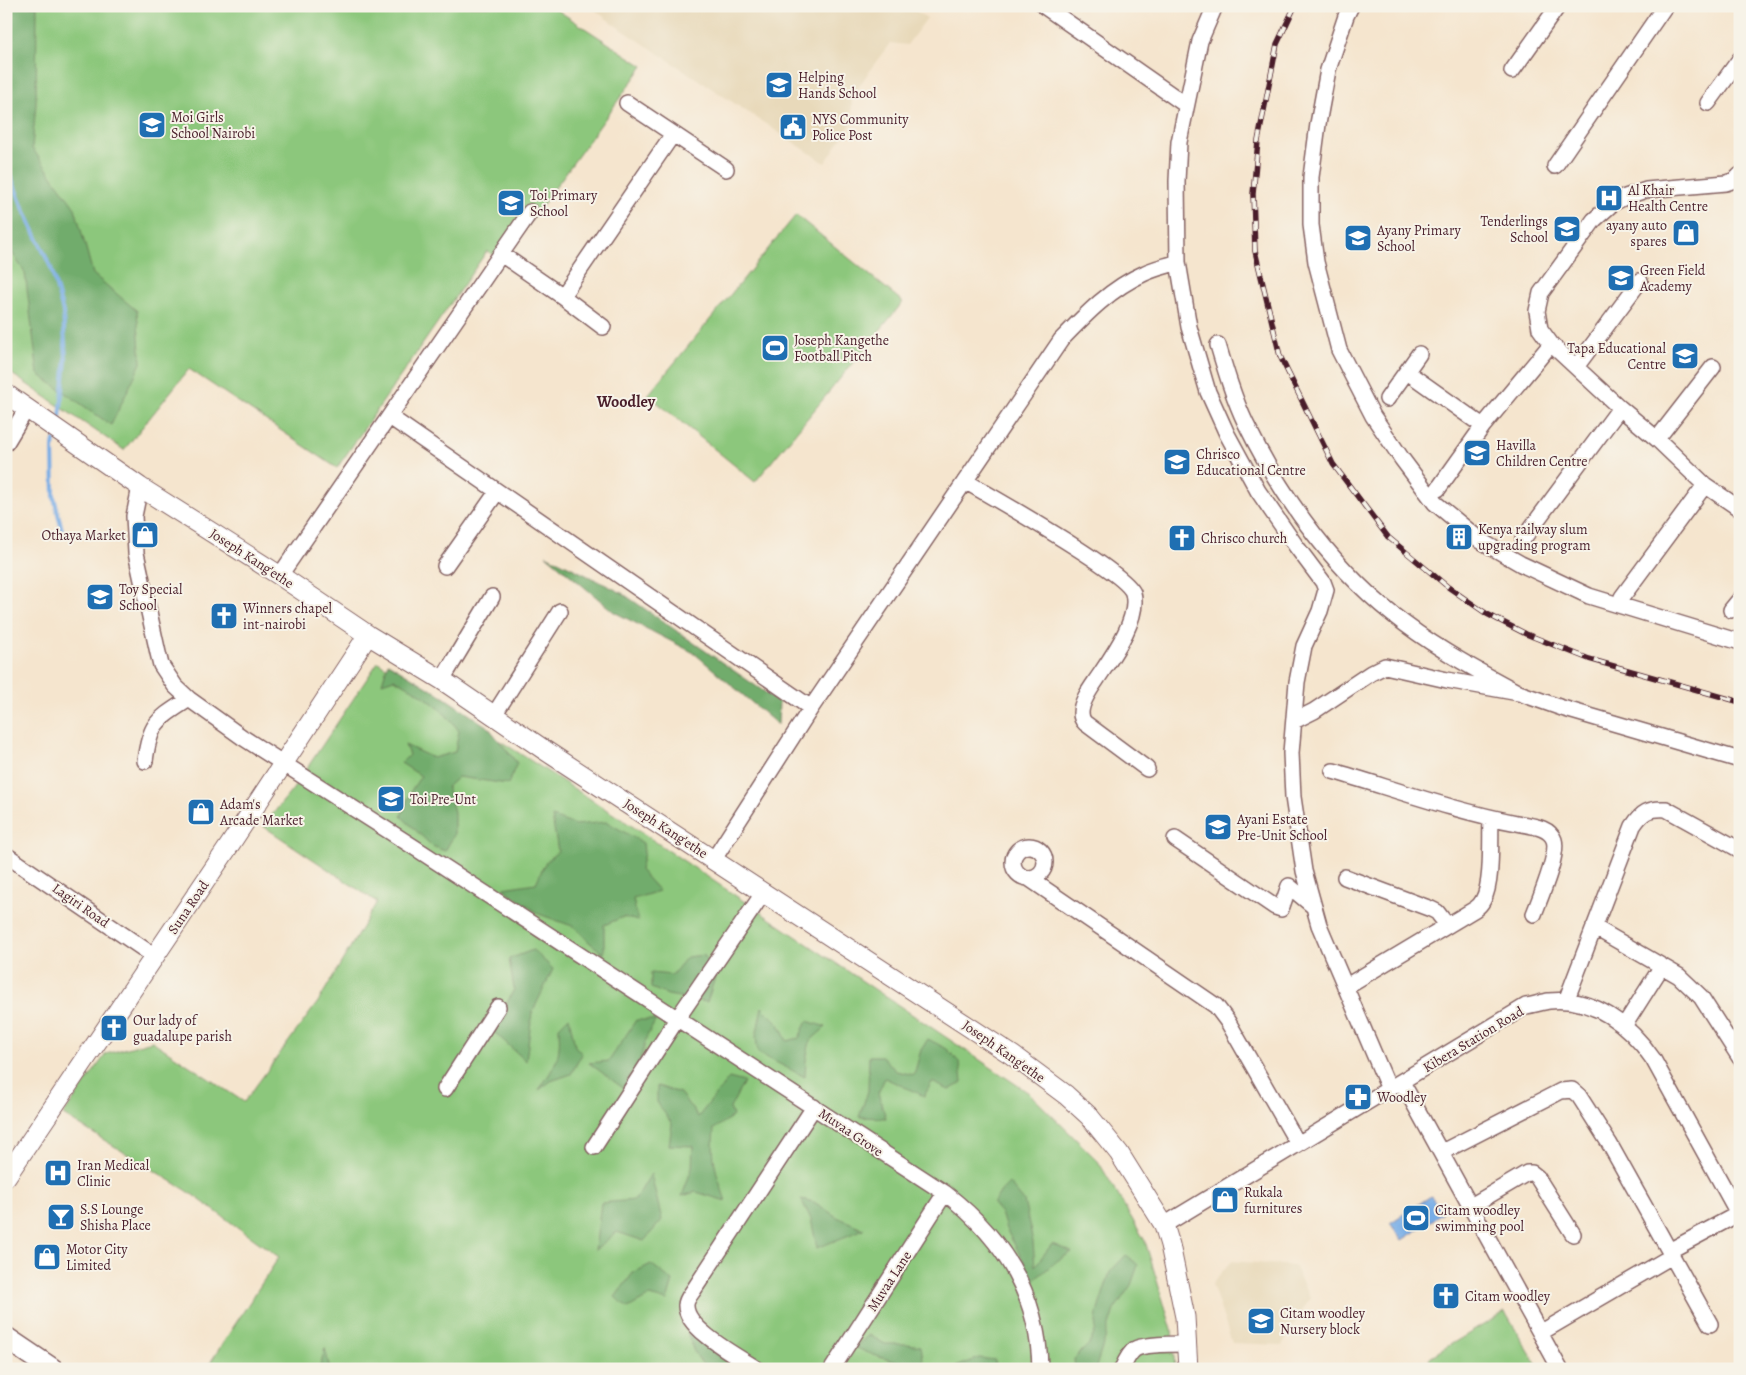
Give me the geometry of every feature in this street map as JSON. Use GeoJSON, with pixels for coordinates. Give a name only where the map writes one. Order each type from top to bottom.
{"type":"FeatureCollection","features":[{"type":"Feature","properties":{"kind":"main road"},"geometry":{"type":"LineString","coordinates":[[6,1338],[52,1369]]}},
{"type":"Feature","properties":{"kind":"street"},"geometry":{"type":"LineString","coordinates":[[1044,6],[1186,105]]}},
{"type":"Feature","properties":{"kind":"street"},"geometry":{"type":"LineString","coordinates":[[1215,6],[1200,41],[1179,142],[1177,180],[1178,262],[1189,327],[1208,392],[1227,434],[1258,491],[1323,582],[1326,590],[1320,611],[1304,646],[1297,682],[1291,753],[1293,797],[1304,871],[1326,945],[1345,987],[1396,1086],[1442,1152],[1560,1369]]}},
{"type":"Feature","properties":{"kind":"street"},"geometry":{"type":"LineString","coordinates":[[1351,6],[1328,70],[1319,115],[1311,177],[1311,225],[1316,262],[1339,350],[1373,416],[1402,460],[1435,503],[1481,541],[1521,564],[1589,596],[1740,642]]}},
{"type":"Feature","properties":{"kind":"street"},"geometry":{"type":"LineString","coordinates":[[1512,71],[1558,6]]}},
{"type":"Feature","properties":{"kind":"street"},"geometry":{"type":"LineString","coordinates":[[1555,166],[1665,6]]}},
{"type":"Feature","properties":{"kind":"street"},"geometry":{"type":"LineString","coordinates":[[1708,103],[1740,59]]}},
{"type":"Feature","properties":{"kind":"street"},"geometry":{"type":"LineString","coordinates":[[627,104],[726,169]]}},
{"type":"Feature","properties":{"kind":"street"},"geometry":{"type":"LineString","coordinates":[[562,296],[673,134]]}},
{"type":"Feature","properties":{"kind":"street"},"geometry":{"type":"LineString","coordinates":[[1740,175],[1735,180],[1726,183],[1646,190],[1624,197],[1604,210],[1594,220],[1541,293],[1538,302],[1540,329],[1551,344],[1620,408],[1657,439],[1705,485],[1740,510]]}},
{"type":"Feature","properties":{"kind":"street"},"geometry":{"type":"LineString","coordinates":[[282,577],[286,568],[530,212]]}},
{"type":"Feature","properties":{"kind":"street"},"geometry":{"type":"LineString","coordinates":[[501,254],[603,327]]}},
{"type":"Feature","properties":{"kind":"street"},"geometry":{"type":"LineString","coordinates":[[714,859],[810,708],[1061,340],[1120,286],[1145,273],[1178,262]]}},
{"type":"Feature","properties":{"kind":"street"},"geometry":{"type":"LineString","coordinates":[[1576,367],[1640,281]]}},
{"type":"Feature","properties":{"kind":"street"},"geometry":{"type":"LineString","coordinates":[[1438,489],[1483,426],[1551,344]]}},
{"type":"Feature","properties":{"kind":"street"},"geometry":{"type":"LineString","coordinates":[[1218,345],[1230,383],[1246,423],[1263,457],[1288,498],[1336,560],[1370,595],[1404,624],[1464,663],[1519,693]]}},
{"type":"Feature","properties":{"kind":"street"},"geometry":{"type":"LineString","coordinates":[[1387,399],[1419,354]]}},
{"type":"Feature","properties":{"kind":"street"},"geometry":{"type":"LineString","coordinates":[[1657,439],[1713,367]]}},
{"type":"Feature","properties":{"kind":"street"},"geometry":{"type":"LineString","coordinates":[[1407,372],[1483,426]]}},
{"type":"Feature","properties":{"kind":"street","name":"Joseph Kang'ethe"},"geometry":{"type":"LineString","coordinates":[[6,394],[140,487],[282,577],[368,635],[442,680],[494,716],[1012,1054],[1066,1095],[1090,1116],[1119,1153],[1164,1225],[1180,1292],[1187,1344],[1188,1369]]}},
{"type":"Feature","properties":{"kind":"street"},"geometry":{"type":"LineString","coordinates":[[6,443],[27,408]]}},
{"type":"Feature","properties":{"kind":"street"},"geometry":{"type":"LineString","coordinates":[[1523,539],[1620,408]]}},
{"type":"Feature","properties":{"kind":"street"},"geometry":{"type":"LineString","coordinates":[[390,417],[810,708]]}},
{"type":"Feature","properties":{"kind":"street"},"geometry":{"type":"LineString","coordinates":[[965,481],[1098,561],[1127,583],[1132,592],[1134,605],[1130,621],[1121,641],[1082,706],[1081,718],[1085,723],[1147,768]]}},
{"type":"Feature","properties":{"kind":"street"},"geometry":{"type":"LineString","coordinates":[[1622,597],[1705,485]]}},
{"type":"Feature","properties":{"kind":"street"},"geometry":{"type":"LineString","coordinates":[[140,487],[134,516],[136,553],[153,635],[161,665],[175,686],[189,699],[282,763],[814,1107]]}},
{"type":"Feature","properties":{"kind":"street"},"geometry":{"type":"LineString","coordinates":[[445,566],[497,492]]}},
{"type":"Feature","properties":{"kind":"street"},"geometry":{"type":"LineString","coordinates":[[442,680],[492,597]]}},
{"type":"Feature","properties":{"kind":"street"},"geometry":{"type":"LineString","coordinates":[[494,716],[560,611]]}},
{"type":"Feature","properties":{"kind":"street","name":"Suna Road"},"geometry":{"type":"LineString","coordinates":[[6,1177],[368,635]]}},
{"type":"Feature","properties":{"kind":"street"},"geometry":{"type":"LineString","coordinates":[[1294,721],[1314,712],[1371,673],[1386,666],[1447,680],[1519,693],[1562,708],[1740,760]]}},
{"type":"Feature","properties":{"kind":"street"},"geometry":{"type":"LineString","coordinates":[[145,761],[148,739],[158,720],[189,699]]}},
{"type":"Feature","properties":{"kind":"street"},"geometry":{"type":"LineString","coordinates":[[1333,771],[1491,818],[1541,828],[1551,835],[1554,840],[1554,856],[1534,914]]}},
{"type":"Feature","properties":{"kind":"street"},"geometry":{"type":"LineString","coordinates":[[1566,1001],[1633,826],[1646,810],[1666,808],[1740,850]]}},
{"type":"Feature","properties":{"kind":"street"},"geometry":{"type":"LineString","coordinates":[[1345,987],[1475,909],[1482,902],[1486,894],[1490,866],[1491,818]]}},
{"type":"Feature","properties":{"kind":"street"},"geometry":{"type":"LineString","coordinates":[[1175,839],[1275,907],[1281,909],[1289,886],[1313,906]]}},
{"type":"Feature","properties":{"kind":"street","name":"Lagiri Road"},"geometry":{"type":"LineString","coordinates":[[6,855],[154,956]]}},
{"type":"Feature","properties":{"kind":"street"},"geometry":{"type":"LineString","coordinates":[[1344,876],[1431,909],[1437,912],[1447,925]]}},
{"type":"Feature","properties":{"kind":"street"},"geometry":{"type":"LineString","coordinates":[[1030,879],[1216,1006],[1228,1022],[1298,1144]]}},
{"type":"Feature","properties":{"kind":"street"},"geometry":{"type":"LineString","coordinates":[[594,1147],[677,1019],[764,892]]}},
{"type":"Feature","properties":{"kind":"street"},"geometry":{"type":"LineString","coordinates":[[1594,927],[1679,976],[1701,997],[1740,1058]]}},
{"type":"Feature","properties":{"kind":"street"},"geometry":{"type":"LineString","coordinates":[[1624,1026],[1662,966]]}},
{"type":"Feature","properties":{"kind":"street","name":"Kibera Station Road"},"geometry":{"type":"LineString","coordinates":[[1164,1225],[1526,1006],[1549,1001],[1566,1001],[1596,1008],[1624,1026],[1643,1044],[1739,1216]]}},
{"type":"Feature","properties":{"kind":"street"},"geometry":{"type":"LineString","coordinates":[[445,1089],[498,1007]]}},
{"type":"Feature","properties":{"kind":"street"},"geometry":{"type":"LineString","coordinates":[[1442,1152],[1561,1091],[1572,1090],[1579,1096],[1609,1143],[1710,1324]]}},
{"type":"Feature","properties":{"kind":"street","name":"Muvaa Grove"},"geometry":{"type":"LineString","coordinates":[[757,1369],[696,1328],[689,1318],[686,1303],[694,1288],[814,1107],[945,1193],[962,1206],[998,1244],[1018,1277],[1025,1293],[1039,1346],[1040,1369]]}},
{"type":"Feature","properties":{"kind":"street"},"geometry":{"type":"LineString","coordinates":[[1472,1206],[1527,1173],[1532,1173],[1537,1177],[1573,1234]]}},
{"type":"Feature","properties":{"kind":"street","name":"Muvaa Lane"},"geometry":{"type":"LineString","coordinates":[[832,1369],[945,1193]]}},
{"type":"Feature","properties":{"kind":"street"},"geometry":{"type":"LineString","coordinates":[[1540,1333],[1670,1254],[1739,1216]]}},
{"type":"Feature","properties":{"kind":"street"},"geometry":{"type":"LineString","coordinates":[[1122,1369],[1136,1349],[1151,1346],[1187,1344]]}},
{"type":"Feature","properties":{"kind":"shaded area"},"geometry":{"type":"Polygon","coordinates":[[[590,6],[908,6],[927,18],[907,45],[890,43],[872,67],[852,97],[851,124],[825,163],[612,23],[590,6]]]}},
{"type":"Feature","properties":{"kind":"shaded area","name":"Citam woodley Nursery block"},"geometry":{"type":"Polygon","coordinates":[[[1231,1261],[1294,1266],[1310,1298],[1282,1345],[1232,1343],[1212,1284],[1231,1261]]]}},
{"type":"Feature","properties":{"kind":"green space"},"geometry":{"type":"Polygon","coordinates":[[[6,6],[551,6],[643,66],[502,261],[487,251],[337,468],[189,369],[124,450],[6,370],[6,6]]]}},
{"type":"Feature","properties":{"kind":"green space"},"geometry":{"type":"Polygon","coordinates":[[[6,6],[37,6],[36,104],[32,148],[75,208],[93,274],[137,311],[141,363],[111,425],[38,374],[25,273],[6,243],[6,6]]]}},
{"type":"Feature","properties":{"kind":"green space","name":"Joseph Kangethe Football Pitch"},"geometry":{"type":"Polygon","coordinates":[[[796,215],[903,302],[755,482],[648,395],[796,215]]]}},
{"type":"Feature","properties":{"kind":"green space"},"geometry":{"type":"Polygon","coordinates":[[[546,555],[622,593],[779,702],[778,725],[694,653],[614,612],[546,555]]]}},
{"type":"Feature","properties":{"kind":"green space"},"geometry":{"type":"Polygon","coordinates":[[[378,662],[632,826],[1029,1093],[1098,1161],[1145,1241],[1172,1330],[1175,1369],[206,1369],[279,1257],[186,1190],[63,1115],[106,1054],[152,1041],[244,1102],[318,1002],[377,902],[263,826],[293,789],[378,662]]]}},
{"type":"Feature","properties":{"kind":"green space"},"geometry":{"type":"Polygon","coordinates":[[[388,663],[488,727],[517,763],[508,784],[458,777],[447,787],[454,812],[454,835],[445,851],[432,846],[401,816],[412,789],[421,776],[401,763],[409,755],[405,745],[433,758],[455,752],[459,731],[446,715],[412,689],[394,679],[382,683],[388,663]]]}},
{"type":"Feature","properties":{"kind":"green space"},"geometry":{"type":"Polygon","coordinates":[[[552,817],[575,825],[607,822],[643,843],[644,853],[640,870],[659,891],[633,899],[638,921],[623,917],[604,925],[604,954],[575,927],[539,914],[503,888],[536,883],[545,863],[558,851],[552,817]]]}},
{"type":"Feature","properties":{"kind":"green space"},"geometry":{"type":"Polygon","coordinates":[[[533,950],[553,969],[532,1013],[526,1061],[493,1031],[514,989],[509,959],[533,950]]]}},
{"type":"Feature","properties":{"kind":"green space"},"geometry":{"type":"Polygon","coordinates":[[[704,955],[715,978],[707,1002],[668,995],[651,988],[651,973],[672,975],[687,957],[704,955]]]}},
{"type":"Feature","properties":{"kind":"green space"},"geometry":{"type":"Polygon","coordinates":[[[762,1007],[779,1024],[787,1041],[799,1038],[807,1021],[826,1027],[810,1041],[805,1077],[758,1053],[756,1037],[762,1007]]]}},
{"type":"Feature","properties":{"kind":"green space"},"geometry":{"type":"Polygon","coordinates":[[[569,1017],[575,1046],[582,1054],[571,1074],[551,1081],[539,1090],[556,1061],[559,1047],[559,1027],[569,1017]]]}},
{"type":"Feature","properties":{"kind":"green space"},"geometry":{"type":"Polygon","coordinates":[[[636,1020],[656,1020],[647,1036],[640,1060],[623,1088],[589,1063],[609,1061],[636,1020]]]}},
{"type":"Feature","properties":{"kind":"green space"},"geometry":{"type":"Polygon","coordinates":[[[928,1039],[947,1049],[960,1063],[962,1083],[949,1090],[932,1082],[924,1096],[885,1078],[878,1093],[886,1118],[859,1117],[868,1091],[869,1056],[882,1056],[896,1071],[914,1075],[921,1050],[928,1039]]]}},
{"type":"Feature","properties":{"kind":"green space"},"geometry":{"type":"Polygon","coordinates":[[[729,1078],[744,1082],[730,1108],[733,1116],[714,1129],[713,1149],[715,1166],[726,1201],[696,1192],[682,1196],[692,1168],[693,1146],[669,1145],[672,1124],[657,1102],[657,1086],[680,1093],[698,1117],[729,1078]]]}},
{"type":"Feature","properties":{"kind":"green space"},"geometry":{"type":"Polygon","coordinates":[[[651,1174],[662,1220],[644,1241],[617,1232],[595,1250],[601,1203],[635,1200],[651,1174]]]}},
{"type":"Feature","properties":{"kind":"green space"},"geometry":{"type":"Polygon","coordinates":[[[1009,1183],[1024,1201],[1033,1242],[1035,1266],[1052,1244],[1072,1252],[1057,1261],[1034,1280],[1006,1229],[1001,1213],[993,1204],[1001,1191],[1009,1183]]]}},
{"type":"Feature","properties":{"kind":"green space"},"geometry":{"type":"Polygon","coordinates":[[[801,1199],[814,1202],[837,1217],[864,1229],[817,1248],[811,1219],[801,1199]]]}},
{"type":"Feature","properties":{"kind":"green space"},"geometry":{"type":"Polygon","coordinates":[[[1126,1255],[1138,1265],[1131,1285],[1114,1310],[1096,1367],[1094,1369],[1075,1369],[1074,1359],[1089,1344],[1095,1332],[1097,1313],[1110,1272],[1126,1255]]]}},
{"type":"Feature","properties":{"kind":"green space"},"geometry":{"type":"Polygon","coordinates":[[[651,1264],[673,1281],[667,1301],[650,1296],[628,1308],[615,1297],[633,1273],[651,1264]]]}},
{"type":"Feature","properties":{"kind":"green space"},"geometry":{"type":"Polygon","coordinates":[[[1505,1312],[1539,1369],[1435,1369],[1428,1358],[1505,1312]]]}},
{"type":"Feature","properties":{"kind":"green space"},"geometry":{"type":"Polygon","coordinates":[[[687,1332],[737,1369],[706,1369],[694,1352],[687,1332]]]}},
{"type":"Feature","properties":{"kind":"green space"},"geometry":{"type":"Polygon","coordinates":[[[869,1335],[885,1344],[921,1346],[924,1365],[889,1360],[855,1347],[869,1335]]]}},
{"type":"Feature","properties":{"kind":"green space"},"geometry":{"type":"Polygon","coordinates":[[[325,1348],[330,1369],[316,1369],[321,1364],[325,1348]]]}},
{"type":"Feature","properties":{"kind":"green space"},"geometry":{"type":"Polygon","coordinates":[[[979,1358],[995,1360],[996,1369],[957,1369],[956,1367],[979,1358]]]}},
{"type":"Feature","properties":{"kind":"water","name":"Citam woodley swimming pool"},"geometry":{"type":"Polygon","coordinates":[[[1431,1196],[1443,1213],[1402,1240],[1390,1223],[1431,1196]]]}},
{"type":"Feature","properties":{"kind":"waterway"},"geometry":{"type":"LineString","coordinates":[[6,164],[21,203],[51,268],[63,312],[66,360],[60,417]]}},
{"type":"Feature","properties":{"kind":"waterway"},"geometry":{"type":"LineString","coordinates":[[54,440],[54,497],[62,530]]}},
{"type":"Feature","properties":{"kind":"railway"},"geometry":{"type":"LineString","coordinates":[[1295,6],[1277,44],[1258,141],[1253,194],[1255,251],[1280,356],[1333,464],[1388,537],[1448,587],[1487,614],[1526,634],[1589,659],[1740,702]]}},
{"type":"Feature","properties":{"kind":"place","name":"Helping Hands School"},"geometry":{"type":"Point","coordinates":[779,85]}},
{"type":"Feature","properties":{"kind":"place","name":"Moi Girls School Nairobi"},"geometry":{"type":"Point","coordinates":[152,125]}},
{"type":"Feature","properties":{"kind":"place","name":"NYS Community Police Post"},"geometry":{"type":"Point","coordinates":[793,127]}},
{"type":"Feature","properties":{"kind":"place","name":"Al Khair Health Centre"},"geometry":{"type":"Point","coordinates":[1609,198]}},
{"type":"Feature","properties":{"kind":"place","name":"Toi Primary School"},"geometry":{"type":"Point","coordinates":[511,203]}},
{"type":"Feature","properties":{"kind":"place","name":"Tenderlings School"},"geometry":{"type":"Point","coordinates":[1567,229]}},
{"type":"Feature","properties":{"kind":"place","name":"ayany auto spares"},"geometry":{"type":"Point","coordinates":[1686,233]}},
{"type":"Feature","properties":{"kind":"place","name":"Ayany Primary School"},"geometry":{"type":"Point","coordinates":[1358,238]}},
{"type":"Feature","properties":{"kind":"place","name":"Green Field Academy"},"geometry":{"type":"Point","coordinates":[1621,278]}},
{"type":"Feature","properties":{"kind":"place","name":"Joseph Kangethe Football Pitch"},"geometry":{"type":"Point","coordinates":[775,348]}},
{"type":"Feature","properties":{"kind":"place","name":"Tapa Educational Centre"},"geometry":{"type":"Point","coordinates":[1685,356]}},
{"type":"Feature","properties":{"kind":"place","name":"Havilla Children Centre"},"geometry":{"type":"Point","coordinates":[1477,453]}},
{"type":"Feature","properties":{"kind":"place","name":"Chrisco Educational Centre"},"geometry":{"type":"Point","coordinates":[1177,462]}},
{"type":"Feature","properties":{"kind":"place","name":"Othaya Market"},"geometry":{"type":"Point","coordinates":[145,535]}},
{"type":"Feature","properties":{"kind":"place","name":"Kenya railway slum upgrading program"},"geometry":{"type":"Point","coordinates":[1459,537]}},
{"type":"Feature","properties":{"kind":"place","name":"Chrisco church"},"geometry":{"type":"Point","coordinates":[1182,538]}},
{"type":"Feature","properties":{"kind":"place","name":"Toy Special School"},"geometry":{"type":"Point","coordinates":[100,597]}},
{"type":"Feature","properties":{"kind":"place","name":"Winners chapel int-nairobi"},"geometry":{"type":"Point","coordinates":[224,616]}},
{"type":"Feature","properties":{"kind":"place","name":"Toi Pre-Unt"},"geometry":{"type":"Point","coordinates":[391,799]}},
{"type":"Feature","properties":{"kind":"place","name":"Adam's Arcade Market"},"geometry":{"type":"Point","coordinates":[201,812]}},
{"type":"Feature","properties":{"kind":"place","name":"Ayani Estate Pre-Unit School"},"geometry":{"type":"Point","coordinates":[1218,827]}},
{"type":"Feature","properties":{"kind":"place","name":"Our lady of guadalupe parish"},"geometry":{"type":"Point","coordinates":[114,1028]}},
{"type":"Feature","properties":{"kind":"place","name":"Woodley"},"geometry":{"type":"Point","coordinates":[1358,1097]}},
{"type":"Feature","properties":{"kind":"place","name":"Iran Medical Clinic"},"geometry":{"type":"Point","coordinates":[58,1173]}},
{"type":"Feature","properties":{"kind":"place","name":"Rukala furnitures"},"geometry":{"type":"Point","coordinates":[1225,1200]}},
{"type":"Feature","properties":{"kind":"place","name":"S.S Lounge Shisha Place"},"geometry":{"type":"Point","coordinates":[61,1217]}},
{"type":"Feature","properties":{"kind":"place","name":"Citam woodley swimming pool"},"geometry":{"type":"Point","coordinates":[1416,1218]}},
{"type":"Feature","properties":{"kind":"place","name":"Motor City Limited"},"geometry":{"type":"Point","coordinates":[47,1257]}},
{"type":"Feature","properties":{"kind":"place","name":"Citam woodley"},"geometry":{"type":"Point","coordinates":[1446,1296]}},
{"type":"Feature","properties":{"kind":"place","name":"Citam woodley Nursery block"},"geometry":{"type":"Point","coordinates":[1261,1321]}},
{"type":"Feature","properties":{"kind":"district","name":"Woodley"},"geometry":{"type":"Point","coordinates":[626,401]}}]}
